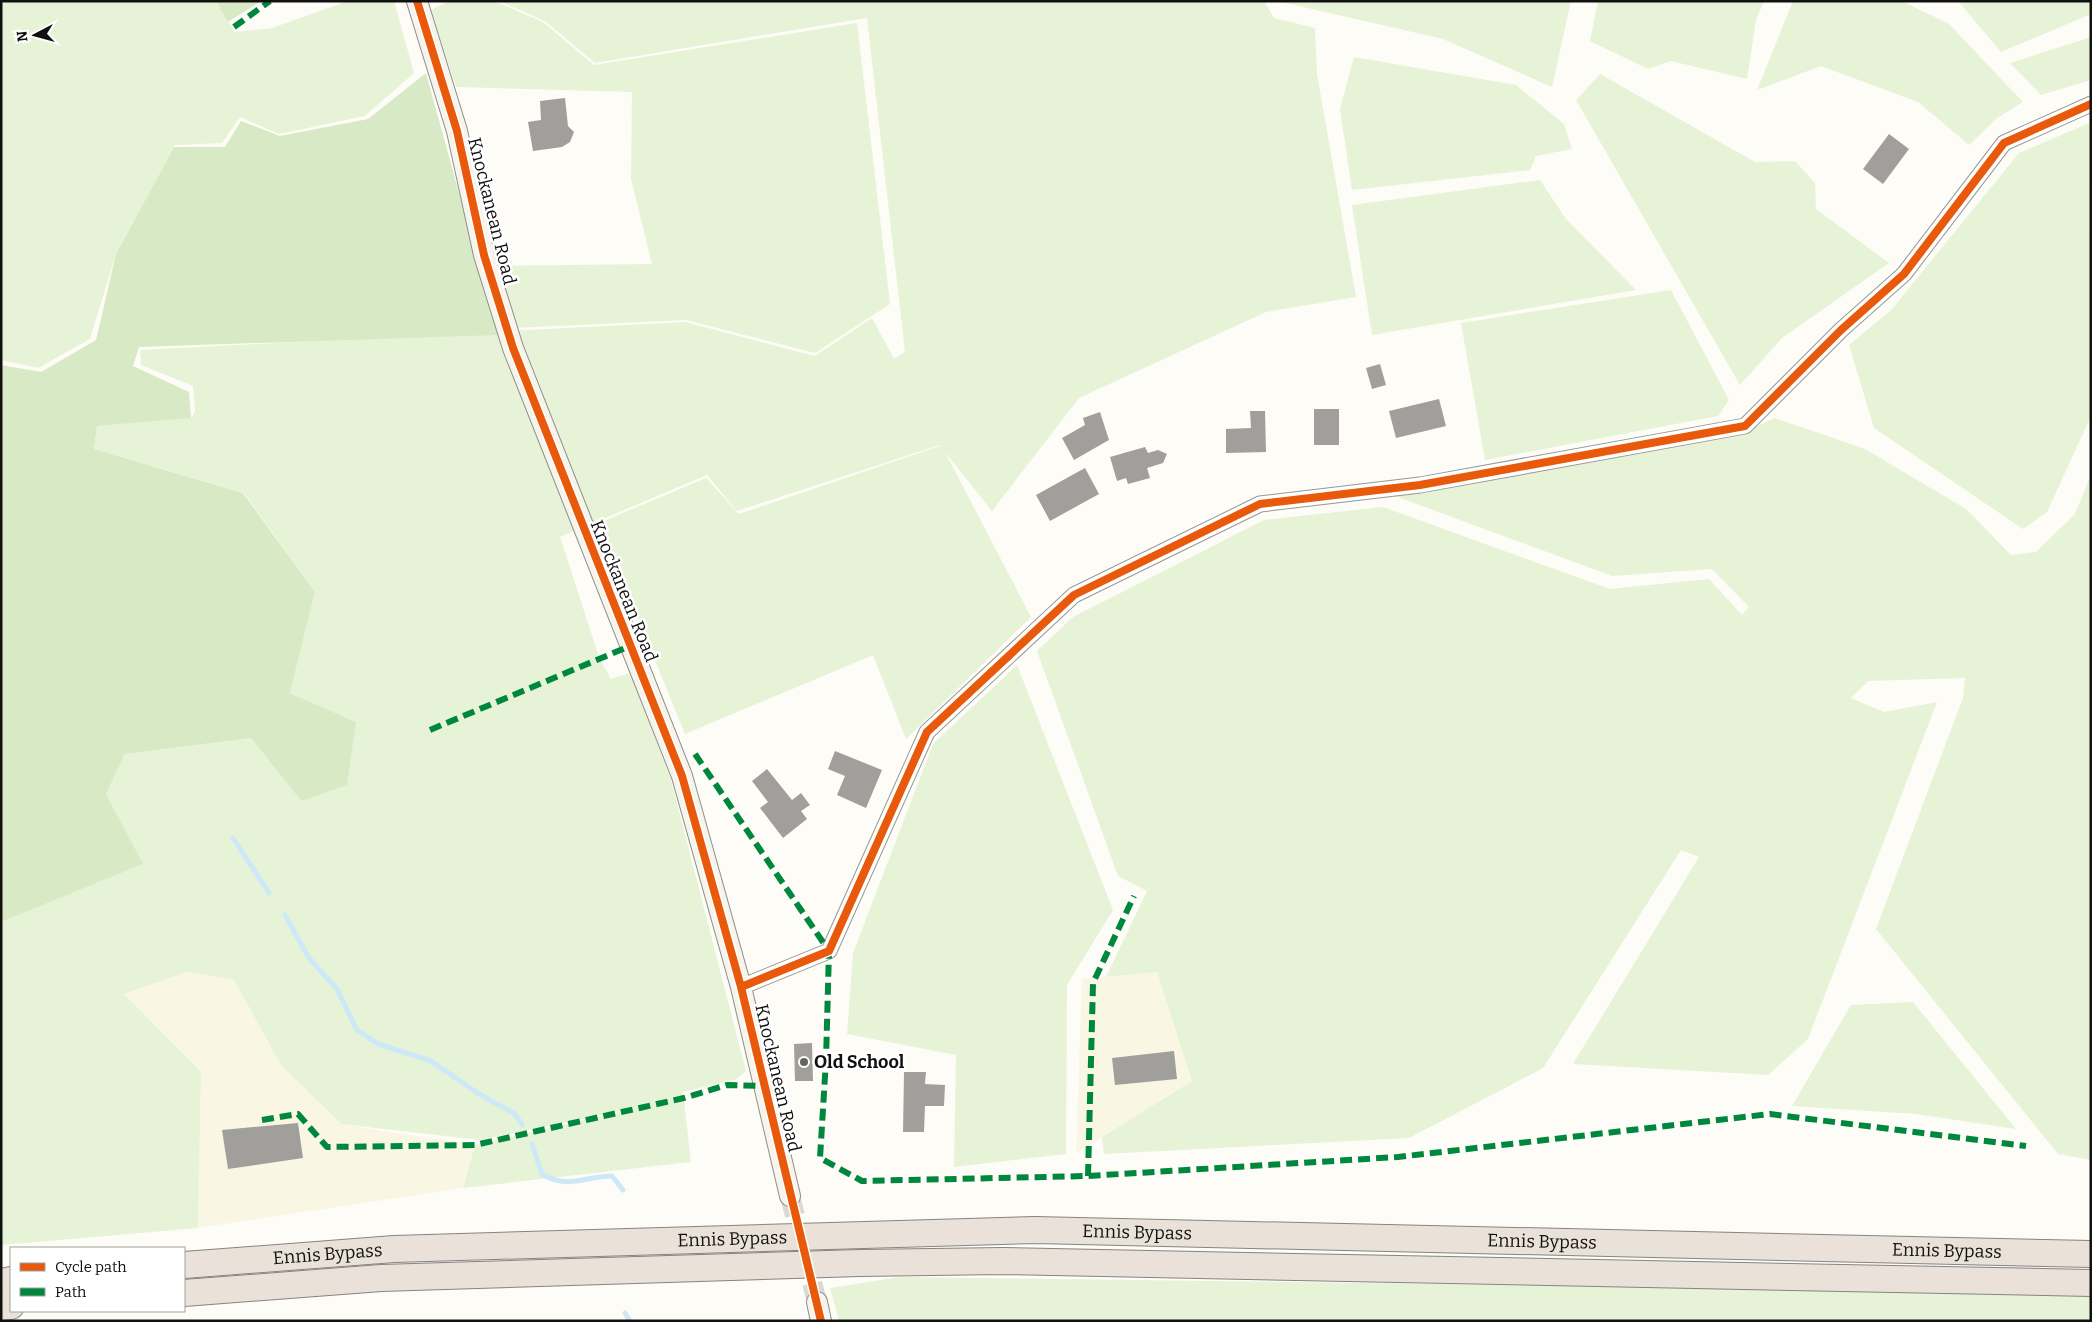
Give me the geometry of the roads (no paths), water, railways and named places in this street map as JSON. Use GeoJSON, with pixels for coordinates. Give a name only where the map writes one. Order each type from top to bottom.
{"type":"FeatureCollection","features":[{"type":"Feature","properties":{"kind":"highway","name":"Ennis Bypass"},"geometry":{"type":"LineString","coordinates":[[185,1265],[394,1249],[1035,1230],[2091,1254]]}},
{"type":"Feature","properties":{"kind":"highway","name":"Ennis Bypass"},"geometry":{"type":"LineString","coordinates":[[185,1293],[381,1278],[840,1263],[1003,1260],[2091,1283]]}},
{"type":"Feature","properties":{"kind":"street","name":"Knockanean Road"},"geometry":{"type":"LineString","coordinates":[[416,1],[457,132],[484,255],[513,348],[682,776],[742,987],[790,1196]]}},
{"type":"Feature","properties":{"kind":"street"},"geometry":{"type":"LineString","coordinates":[[742,987],[829,951],[927,732],[1074,595],[1260,504],[1420,485],[1745,426],[1841,330],[1904,274],[2004,144],[2091,104]]}},
{"type":"Feature","properties":{"kind":"waterway"},"geometry":{"type":"LineString","coordinates":[[233,838],[269,893]]}},
{"type":"Feature","properties":{"kind":"waterway"},"geometry":{"type":"LineString","coordinates":[[285,915],[309,958],[337,989],[357,1030],[378,1044],[431,1061],[479,1094],[515,1114],[522,1125]]}},
{"type":"Feature","properties":{"kind":"waterway"},"geometry":{"type":"LineString","coordinates":[[532,1144],[542,1174],[552,1179],[569,1182],[612,1176],[623,1190]]}},
{"type":"Feature","properties":{"kind":"waterway"},"geometry":{"type":"LineString","coordinates":[[625,1313],[630,1321]]}},
{"type":"Feature","properties":{"kind":"tunnel"},"geometry":{"type":"LineString","coordinates":[[790,1196],[817,1302]]}},
{"type":"Feature","properties":{"kind":"place","name":"Old School"},"geometry":{"type":"Point","coordinates":[804,1062]}}]}
